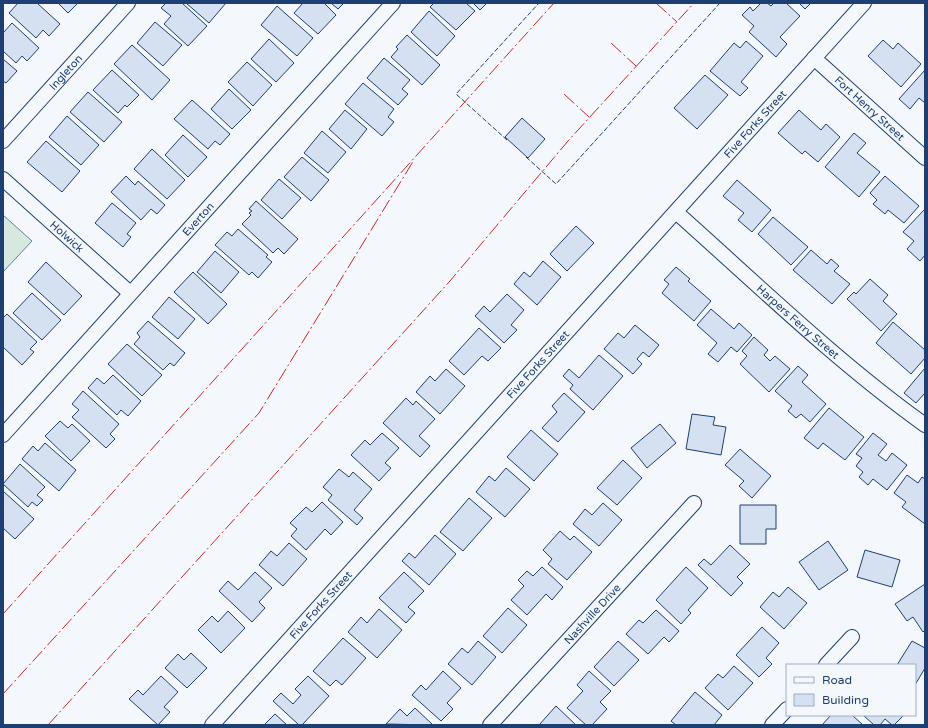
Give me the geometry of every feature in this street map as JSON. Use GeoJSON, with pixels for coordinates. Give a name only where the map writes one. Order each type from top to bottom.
{"type":"FeatureCollection","features":[{"type":"Feature","properties":{"kind":"street","name":"Ingleton"},"geometry":{"type":"LineString","coordinates":[[3,141],[128,3]]}},
{"type":"Feature","properties":{"kind":"street","name":"Everton"},"geometry":{"type":"LineString","coordinates":[[3,434],[393,3]]}},
{"type":"Feature","properties":{"kind":"street","name":"Five Forks Street"},"geometry":{"type":"LineString","coordinates":[[212,725],[864,3]]}},
{"type":"Feature","properties":{"kind":"street","name":"Fort Henry Street"},"geometry":{"type":"LineString","coordinates":[[814,58],[925,158]]}},
{"type":"Feature","properties":{"kind":"street","name":"Holwick"},"geometry":{"type":"LineString","coordinates":[[3,179],[130,293]]}},
{"type":"Feature","properties":{"kind":"street","name":"Harpers Ferry Street"},"geometry":{"type":"LineString","coordinates":[[676,212],[881,393],[925,425]]}},
{"type":"Feature","properties":{"kind":"street","name":"Nashville Drive"},"geometry":{"type":"LineString","coordinates":[[490,725],[694,503]]}},
{"type":"Feature","properties":{"kind":"street"},"geometry":{"type":"LineString","coordinates":[[827,664],[852,637]]}},
{"type":"Feature","properties":{"kind":"street"},"geometry":{"type":"LineString","coordinates":[[772,725],[786,710]]}},
{"type":"Feature","properties":{"kind":"shaded area"},"geometry":{"type":"Polygon","coordinates":[[[3,215],[32,241],[3,272],[3,215]]]}},
{"type":"Feature","properties":{"kind":"building"},"geometry":{"type":"Polygon","coordinates":[[[18,3],[37,3],[60,24],[49,36],[43,30],[36,38],[9,13],[18,3]]]}},
{"type":"Feature","properties":{"kind":"building"},"geometry":{"type":"Polygon","coordinates":[[[58,3],[78,3],[68,13],[58,3]]]}},
{"type":"Feature","properties":{"kind":"building"},"geometry":{"type":"Polygon","coordinates":[[[166,3],[182,3],[207,26],[188,46],[164,24],[171,16],[161,8],[166,3]]]}},
{"type":"Feature","properties":{"kind":"building"},"geometry":{"type":"Polygon","coordinates":[[[186,3],[226,3],[209,23],[186,3]]]}},
{"type":"Feature","properties":{"kind":"building"},"geometry":{"type":"Polygon","coordinates":[[[303,3],[324,3],[336,15],[318,34],[294,13],[303,3]]]}},
{"type":"Feature","properties":{"kind":"building"},"geometry":{"type":"Polygon","coordinates":[[[331,3],[344,3],[338,9],[331,3]]]}},
{"type":"Feature","properties":{"kind":"building"},"geometry":{"type":"Polygon","coordinates":[[[434,3],[466,3],[475,11],[456,30],[430,7],[434,3]]]}},
{"type":"Feature","properties":{"kind":"building"},"geometry":{"type":"Polygon","coordinates":[[[473,3],[487,3],[480,10],[473,3]]]}},
{"type":"Feature","properties":{"kind":"building"},"geometry":{"type":"Polygon","coordinates":[[[761,3],[767,3],[771,6],[774,3],[786,3],[800,16],[780,37],[787,44],[776,57],[749,32],[754,26],[742,15],[750,7],[753,11],[761,3]]]}},
{"type":"Feature","properties":{"kind":"building"},"geometry":{"type":"Polygon","coordinates":[[[799,3],[811,3],[805,9],[799,3]]]}},
{"type":"Feature","properties":{"kind":"building"},"geometry":{"type":"Polygon","coordinates":[[[277,6],[313,38],[297,56],[261,25],[277,6]]]}},
{"type":"Feature","properties":{"kind":"building"},"geometry":{"type":"Polygon","coordinates":[[[429,11],[455,36],[437,56],[411,32],[429,11]]]}},
{"type":"Feature","properties":{"kind":"building"},"geometry":{"type":"Polygon","coordinates":[[[155,22],[182,45],[163,66],[137,43],[155,22]]]}},
{"type":"Feature","properties":{"kind":"building"},"geometry":{"type":"Polygon","coordinates":[[[12,23],[39,48],[27,61],[22,56],[16,63],[3,51],[3,33],[12,23]]]}},
{"type":"Feature","properties":{"kind":"building"},"geometry":{"type":"Polygon","coordinates":[[[407,35],[440,65],[422,85],[391,57],[398,49],[396,47],[407,35]]]}},
{"type":"Feature","properties":{"kind":"building"},"geometry":{"type":"Polygon","coordinates":[[[269,39],[294,63],[276,82],[251,59],[269,39]]]}},
{"type":"Feature","properties":{"kind":"building"},"geometry":{"type":"Polygon","coordinates":[[[883,40],[893,49],[898,43],[921,64],[901,87],[868,56],[883,40]]]}},
{"type":"Feature","properties":{"kind":"building"},"geometry":{"type":"Polygon","coordinates":[[[746,41],[763,56],[741,82],[748,88],[740,96],[710,71],[734,43],[740,48],[746,41]]]}},
{"type":"Feature","properties":{"kind":"building"},"geometry":{"type":"Polygon","coordinates":[[[132,45],[170,80],[152,100],[114,64],[132,45]]]}},
{"type":"Feature","properties":{"kind":"building"},"geometry":{"type":"Polygon","coordinates":[[[384,58],[410,80],[402,89],[408,94],[398,105],[367,78],[384,58]]]}},
{"type":"Feature","properties":{"kind":"building"},"geometry":{"type":"Polygon","coordinates":[[[3,59],[17,71],[6,83],[3,81],[3,59]]]}},
{"type":"Feature","properties":{"kind":"building"},"geometry":{"type":"Polygon","coordinates":[[[247,62],[272,85],[253,106],[228,82],[247,62]]]}},
{"type":"Feature","properties":{"kind":"building"},"geometry":{"type":"Polygon","coordinates":[[[112,70],[139,95],[127,107],[125,105],[118,113],[93,90],[112,70]]]}},
{"type":"Feature","properties":{"kind":"building"},"geometry":{"type":"Polygon","coordinates":[[[925,70],[925,103],[919,98],[910,109],[899,99],[925,70]]]}},
{"type":"Feature","properties":{"kind":"building"},"geometry":{"type":"Polygon","coordinates":[[[705,75],[728,95],[697,129],[674,108],[705,75]]]}},
{"type":"Feature","properties":{"kind":"building"},"geometry":{"type":"Polygon","coordinates":[[[363,83],[394,109],[388,117],[394,122],[382,136],[345,104],[363,83]]]}},
{"type":"Feature","properties":{"kind":"building"},"geometry":{"type":"Polygon","coordinates":[[[229,89],[251,110],[232,129],[211,109],[229,89]]]}},
{"type":"Feature","properties":{"kind":"building"},"geometry":{"type":"Polygon","coordinates":[[[88,92],[122,122],[104,142],[70,112],[88,92]]]}},
{"type":"Feature","properties":{"kind":"building"},"geometry":{"type":"Polygon","coordinates":[[[192,100],[230,134],[220,145],[215,141],[208,149],[174,119],[192,100]]]}},
{"type":"Feature","properties":{"kind":"building"},"geometry":{"type":"Polygon","coordinates":[[[345,110],[367,129],[351,149],[329,129],[345,110]]]}},
{"type":"Feature","properties":{"kind":"building"},"geometry":{"type":"Polygon","coordinates":[[[799,110],[821,130],[826,124],[840,137],[818,162],[805,151],[802,154],[778,133],[799,110]]]}},
{"type":"Feature","properties":{"kind":"building"},"geometry":{"type":"Polygon","coordinates":[[[67,116],[99,145],[81,165],[49,137],[67,116]]]}},
{"type":"Feature","properties":{"kind":"building"},"geometry":{"type":"Polygon","coordinates":[[[522,118],[545,139],[528,158],[505,137],[522,118]]]}},
{"type":"Feature","properties":{"kind":"building"},"geometry":{"type":"Polygon","coordinates":[[[322,131],[346,152],[328,173],[304,153],[322,131]]]}},
{"type":"Feature","properties":{"kind":"building"},"geometry":{"type":"Polygon","coordinates":[[[854,133],[866,143],[857,153],[880,172],[859,197],[825,167],[854,133]]]}},
{"type":"Feature","properties":{"kind":"building"},"geometry":{"type":"Polygon","coordinates":[[[183,135],[207,157],[188,177],[165,155],[183,135]]]}},
{"type":"Feature","properties":{"kind":"building"},"geometry":{"type":"Polygon","coordinates":[[[46,141],[80,171],[62,192],[27,162],[46,141]]]}},
{"type":"Feature","properties":{"kind":"building"},"geometry":{"type":"Polygon","coordinates":[[[152,149],[185,180],[167,199],[134,169],[152,149]]]}},
{"type":"Feature","properties":{"kind":"building"},"geometry":{"type":"Polygon","coordinates":[[[302,157],[329,180],[311,201],[284,177],[302,157]]]}},
{"type":"Feature","properties":{"kind":"building"},"geometry":{"type":"Polygon","coordinates":[[[126,176],[135,185],[138,181],[165,205],[157,214],[151,209],[141,220],[111,192],[126,176]]]}},
{"type":"Feature","properties":{"kind":"building"},"geometry":{"type":"Polygon","coordinates":[[[885,176],[919,206],[904,223],[888,210],[885,214],[873,204],[877,200],[870,193],[885,176]]]}},
{"type":"Feature","properties":{"kind":"building"},"geometry":{"type":"Polygon","coordinates":[[[279,179],[301,198],[282,219],[261,200],[279,179]]]}},
{"type":"Feature","properties":{"kind":"building"},"geometry":{"type":"Polygon","coordinates":[[[737,180],[771,210],[752,232],[738,220],[744,213],[723,196],[737,180]]]}},
{"type":"Feature","properties":{"kind":"building"},"geometry":{"type":"Polygon","coordinates":[[[256,201],[298,239],[284,254],[278,248],[273,253],[242,224],[251,215],[249,213],[252,211],[249,209],[256,201]]]}},
{"type":"Feature","properties":{"kind":"building"},"geometry":{"type":"Polygon","coordinates":[[[112,203],[136,223],[127,234],[131,237],[123,247],[95,223],[112,203]]]}},
{"type":"Feature","properties":{"kind":"building"},"geometry":{"type":"Polygon","coordinates":[[[925,209],[925,255],[920,261],[907,249],[914,241],[903,232],[925,209]]]}},
{"type":"Feature","properties":{"kind":"building"},"geometry":{"type":"Polygon","coordinates":[[[773,217],[808,247],[791,265],[758,234],[773,217]]]}},
{"type":"Feature","properties":{"kind":"building"},"geometry":{"type":"Polygon","coordinates":[[[576,226],[594,243],[567,271],[550,254],[576,226]]]}},
{"type":"Feature","properties":{"kind":"building"},"geometry":{"type":"Polygon","coordinates":[[[238,229],[268,255],[266,257],[272,262],[258,278],[252,272],[249,275],[215,245],[227,232],[232,236],[238,229]]]}},
{"type":"Feature","properties":{"kind":"building"},"geometry":{"type":"Polygon","coordinates":[[[811,250],[827,264],[831,259],[839,266],[834,271],[850,284],[832,304],[793,270],[811,250]]]}},
{"type":"Feature","properties":{"kind":"building"},"geometry":{"type":"Polygon","coordinates":[[[215,251],[239,272],[221,293],[197,272],[215,251]]]}},
{"type":"Feature","properties":{"kind":"building"},"geometry":{"type":"Polygon","coordinates":[[[543,261],[561,277],[537,305],[514,284],[524,272],[530,277],[543,261]]]}},
{"type":"Feature","properties":{"kind":"building"},"geometry":{"type":"Polygon","coordinates":[[[46,262],[82,296],[64,315],[28,282],[46,262]]]}},
{"type":"Feature","properties":{"kind":"building"},"geometry":{"type":"Polygon","coordinates":[[[676,267],[690,279],[688,281],[711,301],[694,321],[662,293],[669,284],[664,280],[676,267]]]}},
{"type":"Feature","properties":{"kind":"building"},"geometry":{"type":"Polygon","coordinates":[[[193,272],[227,304],[208,324],[174,292],[193,272]]]}},
{"type":"Feature","properties":{"kind":"building"},"geometry":{"type":"Polygon","coordinates":[[[870,279],[888,295],[883,301],[897,314],[881,331],[847,299],[854,292],[856,294],[870,279]]]}},
{"type":"Feature","properties":{"kind":"building"},"geometry":{"type":"Polygon","coordinates":[[[32,293],[61,320],[42,340],[13,313],[32,293]]]}},
{"type":"Feature","properties":{"kind":"building"},"geometry":{"type":"Polygon","coordinates":[[[507,294],[524,310],[511,325],[517,330],[504,343],[475,316],[484,306],[490,312],[507,294]]]}},
{"type":"Feature","properties":{"kind":"building"},"geometry":{"type":"Polygon","coordinates":[[[169,297],[195,319],[178,339],[152,317],[169,297]]]}},
{"type":"Feature","properties":{"kind":"building"},"geometry":{"type":"Polygon","coordinates":[[[711,309],[734,329],[739,323],[752,335],[737,352],[731,347],[718,362],[708,354],[717,343],[697,325],[711,309]]]}},
{"type":"Feature","properties":{"kind":"building"},"geometry":{"type":"Polygon","coordinates":[[[7,314],[37,342],[30,349],[34,352],[22,365],[3,347],[3,318],[7,314]]]}},
{"type":"Feature","properties":{"kind":"building"},"geometry":{"type":"Polygon","coordinates":[[[148,321],[185,353],[174,366],[170,363],[163,370],[134,344],[140,337],[137,333],[148,321]]]}},
{"type":"Feature","properties":{"kind":"building"},"geometry":{"type":"Polygon","coordinates":[[[893,322],[925,350],[925,358],[911,374],[876,343],[893,322]]]}},
{"type":"Feature","properties":{"kind":"building"},"geometry":{"type":"Polygon","coordinates":[[[635,325],[659,345],[649,357],[643,352],[637,359],[642,364],[633,374],[604,349],[618,333],[624,338],[635,325]]]}},
{"type":"Feature","properties":{"kind":"building"},"geometry":{"type":"Polygon","coordinates":[[[479,328],[501,348],[488,361],[482,356],[464,375],[449,361],[479,328]]]}},
{"type":"Feature","properties":{"kind":"building"},"geometry":{"type":"Polygon","coordinates":[[[754,337],[768,350],[764,355],[770,361],[775,356],[790,369],[769,392],[740,364],[747,356],[742,351],[754,337]]]}},
{"type":"Feature","properties":{"kind":"building"},"geometry":{"type":"Polygon","coordinates":[[[127,344],[162,375],[142,396],[108,364],[127,344]]]}},
{"type":"Feature","properties":{"kind":"building"},"geometry":{"type":"Polygon","coordinates":[[[599,355],[623,376],[593,410],[570,389],[573,385],[563,376],[569,369],[579,378],[599,355]]]}},
{"type":"Feature","properties":{"kind":"building"},"geometry":{"type":"Polygon","coordinates":[[[798,366],[808,375],[802,382],[826,404],[810,422],[801,414],[796,418],[788,411],[792,406],[775,391],[798,366]]]}},
{"type":"Feature","properties":{"kind":"building"},"geometry":{"type":"Polygon","coordinates":[[[925,368],[925,393],[916,403],[904,393],[925,368]]]}},
{"type":"Feature","properties":{"kind":"building"},"geometry":{"type":"Polygon","coordinates":[[[446,369],[465,386],[440,414],[416,392],[430,376],[435,381],[446,369]]]}},
{"type":"Feature","properties":{"kind":"building"},"geometry":{"type":"Polygon","coordinates":[[[113,375],[141,401],[128,416],[121,410],[117,415],[88,388],[97,378],[104,384],[113,375]]]}},
{"type":"Feature","properties":{"kind":"building"},"geometry":{"type":"Polygon","coordinates":[[[83,391],[119,424],[110,434],[115,439],[106,448],[72,417],[79,410],[72,404],[83,391]]]}},
{"type":"Feature","properties":{"kind":"building"},"geometry":{"type":"Polygon","coordinates":[[[564,393],[585,412],[558,442],[542,428],[557,412],[552,406],[564,393]]]}},
{"type":"Feature","properties":{"kind":"building"},"geometry":{"type":"Polygon","coordinates":[[[406,398],[413,405],[416,401],[435,419],[419,436],[430,446],[420,457],[383,423],[406,398]]]}},
{"type":"Feature","properties":{"kind":"building"},"geometry":{"type":"Polygon","coordinates":[[[829,408],[864,437],[845,460],[823,443],[818,449],[804,438],[829,408]]]}},
{"type":"Feature","properties":{"kind":"building"},"geometry":{"type":"Polygon","coordinates":[[[692,414],[715,417],[713,425],[726,427],[721,455],[686,449],[692,414]]]}},
{"type":"Feature","properties":{"kind":"building"},"geometry":{"type":"Polygon","coordinates":[[[60,421],[68,428],[72,424],[90,441],[71,461],[45,436],[60,421]]]}},
{"type":"Feature","properties":{"kind":"building"},"geometry":{"type":"Polygon","coordinates":[[[660,424],[676,443],[647,468],[631,448],[660,424]]]}},
{"type":"Feature","properties":{"kind":"building"},"geometry":{"type":"Polygon","coordinates":[[[531,430],[558,454],[534,481],[507,457],[531,430]]]}},
{"type":"Feature","properties":{"kind":"building"},"geometry":{"type":"Polygon","coordinates":[[[382,433],[399,448],[385,463],[391,468],[379,481],[351,455],[365,440],[370,445],[382,433]]]}},
{"type":"Feature","properties":{"kind":"building"},"geometry":{"type":"Polygon","coordinates":[[[873,433],[887,444],[878,455],[886,461],[892,453],[907,465],[887,490],[873,479],[868,485],[859,477],[863,472],[856,466],[862,458],[856,454],[873,433]]]}},
{"type":"Feature","properties":{"kind":"building"},"geometry":{"type":"Polygon","coordinates":[[[45,443],[76,470],[59,491],[22,459],[33,446],[38,451],[45,443]]]}},
{"type":"Feature","properties":{"kind":"building"},"geometry":{"type":"Polygon","coordinates":[[[740,449],[771,476],[752,498],[739,486],[744,481],[725,465],[740,449]]]}},
{"type":"Feature","properties":{"kind":"building"},"geometry":{"type":"Polygon","coordinates":[[[623,460],[642,478],[617,505],[597,488],[623,460]]]}},
{"type":"Feature","properties":{"kind":"building"},"geometry":{"type":"Polygon","coordinates":[[[20,464],[45,487],[37,495],[43,500],[37,506],[32,502],[28,507],[3,484],[20,464]]]}},
{"type":"Feature","properties":{"kind":"building"},"geometry":{"type":"Polygon","coordinates":[[[506,468],[530,489],[505,517],[476,492],[489,476],[495,481],[506,468]]]}},
{"type":"Feature","properties":{"kind":"building"},"geometry":{"type":"Polygon","coordinates":[[[339,469],[349,477],[353,472],[372,489],[354,510],[363,518],[357,525],[328,500],[332,495],[323,487],[339,469]]]}},
{"type":"Feature","properties":{"kind":"building"},"geometry":{"type":"Polygon","coordinates":[[[907,475],[918,483],[922,477],[925,479],[925,524],[902,507],[906,502],[894,493],[907,475]]]}},
{"type":"Feature","properties":{"kind":"building"},"geometry":{"type":"Polygon","coordinates":[[[3,491],[34,519],[15,539],[3,528],[3,491]]]}},
{"type":"Feature","properties":{"kind":"building"},"geometry":{"type":"Polygon","coordinates":[[[469,498],[492,518],[463,551],[440,532],[469,498]]]}},
{"type":"Feature","properties":{"kind":"building"},"geometry":{"type":"Polygon","coordinates":[[[322,502],[343,522],[331,535],[325,529],[306,550],[291,536],[297,529],[290,523],[306,507],[312,512],[322,502]]]}},
{"type":"Feature","properties":{"kind":"building"},"geometry":{"type":"Polygon","coordinates":[[[603,503],[622,520],[599,546],[573,524],[585,509],[592,515],[603,503]]]}},
{"type":"Feature","properties":{"kind":"building"},"geometry":{"type":"Polygon","coordinates":[[[740,505],[776,505],[776,529],[766,529],[766,544],[740,544],[740,505]]]}},
{"type":"Feature","properties":{"kind":"building"},"geometry":{"type":"Polygon","coordinates":[[[560,531],[570,540],[574,536],[592,552],[567,580],[548,564],[552,559],[543,550],[560,531]]]}},
{"type":"Feature","properties":{"kind":"building"},"geometry":{"type":"Polygon","coordinates":[[[435,535],[456,554],[429,585],[402,561],[409,553],[415,558],[435,535]]]}},
{"type":"Feature","properties":{"kind":"building"},"geometry":{"type":"Polygon","coordinates":[[[828,541],[848,570],[819,590],[799,562],[828,541]]]}},
{"type":"Feature","properties":{"kind":"building"},"geometry":{"type":"Polygon","coordinates":[[[289,543],[307,559],[283,586],[259,565],[271,551],[277,556],[289,543]]]}},
{"type":"Feature","properties":{"kind":"building"},"geometry":{"type":"Polygon","coordinates":[[[730,545],[750,564],[737,577],[743,583],[731,596],[698,565],[704,559],[711,565],[730,545]]]}},
{"type":"Feature","properties":{"kind":"building"},"geometry":{"type":"Polygon","coordinates":[[[865,550],[900,560],[892,587],[857,577],[865,550]]]}},
{"type":"Feature","properties":{"kind":"building"},"geometry":{"type":"Polygon","coordinates":[[[542,567],[563,587],[552,600],[546,594],[527,615],[511,600],[524,586],[518,580],[527,571],[533,576],[542,567]]]}},
{"type":"Feature","properties":{"kind":"building"},"geometry":{"type":"Polygon","coordinates":[[[686,567],[708,588],[688,610],[691,613],[681,624],[656,600],[686,567]]]}},
{"type":"Feature","properties":{"kind":"building"},"geometry":{"type":"Polygon","coordinates":[[[255,572],[272,588],[259,602],[265,608],[252,622],[219,591],[228,581],[238,590],[255,572]]]}},
{"type":"Feature","properties":{"kind":"building"},"geometry":{"type":"Polygon","coordinates":[[[404,572],[424,591],[408,607],[415,613],[406,623],[379,598],[404,572]]]}},
{"type":"Feature","properties":{"kind":"building"},"geometry":{"type":"Polygon","coordinates":[[[925,584],[925,630],[923,632],[913,617],[907,621],[895,604],[925,584]]]}},
{"type":"Feature","properties":{"kind":"building"},"geometry":{"type":"Polygon","coordinates":[[[788,587],[807,603],[784,629],[760,607],[773,592],[779,597],[788,587]]]}},
{"type":"Feature","properties":{"kind":"building"},"geometry":{"type":"Polygon","coordinates":[[[508,608],[527,625],[502,653],[483,636],[508,608]]]}},
{"type":"Feature","properties":{"kind":"building"},"geometry":{"type":"Polygon","coordinates":[[[379,609],[402,630],[377,658],[348,632],[361,617],[367,623],[379,609]]]}},
{"type":"Feature","properties":{"kind":"building"},"geometry":{"type":"Polygon","coordinates":[[[656,610],[679,631],[669,642],[664,637],[648,654],[626,634],[639,620],[643,623],[656,610]]]}},
{"type":"Feature","properties":{"kind":"building"},"geometry":{"type":"Polygon","coordinates":[[[228,611],[245,628],[221,653],[198,630],[212,616],[218,622],[228,611]]]}},
{"type":"Feature","properties":{"kind":"building"},"geometry":{"type":"Polygon","coordinates":[[[762,627],[779,643],[766,658],[772,664],[759,677],[736,655],[762,627]]]}},
{"type":"Feature","properties":{"kind":"building"},"geometry":{"type":"Polygon","coordinates":[[[343,638],[366,658],[342,685],[336,680],[330,686],[313,671],[343,638]]]}},
{"type":"Feature","properties":{"kind":"building"},"geometry":{"type":"Polygon","coordinates":[[[478,641],[496,657],[472,685],[448,664],[462,648],[468,653],[478,641]]]}},
{"type":"Feature","properties":{"kind":"building"},"geometry":{"type":"Polygon","coordinates":[[[618,641],[639,660],[614,686],[594,667],[618,641]]]}},
{"type":"Feature","properties":{"kind":"building"},"geometry":{"type":"Polygon","coordinates":[[[912,641],[925,648],[925,668],[916,683],[916,664],[898,664],[912,641]]]}},
{"type":"Feature","properties":{"kind":"building"},"geometry":{"type":"Polygon","coordinates":[[[191,653],[207,668],[187,688],[165,668],[178,654],[184,660],[191,653]]]}},
{"type":"Feature","properties":{"kind":"building"},"geometry":{"type":"Polygon","coordinates":[[[734,666],[753,683],[728,710],[705,688],[718,674],[723,678],[734,666]]]}},
{"type":"Feature","properties":{"kind":"building"},"geometry":{"type":"Polygon","coordinates":[[[443,671],[461,688],[447,703],[453,709],[441,721],[412,695],[421,685],[426,690],[443,671]]]}},
{"type":"Feature","properties":{"kind":"building"},"geometry":{"type":"Polygon","coordinates":[[[589,671],[611,691],[600,702],[607,709],[592,725],[586,725],[567,708],[583,691],[577,685],[589,671]]]}},
{"type":"Feature","properties":{"kind":"building"},"geometry":{"type":"Polygon","coordinates":[[[161,676],[178,692],[164,707],[170,712],[158,725],[129,699],[138,690],[143,695],[161,676]]]}},
{"type":"Feature","properties":{"kind":"building"},"geometry":{"type":"Polygon","coordinates":[[[308,676],[329,696],[302,725],[299,725],[273,701],[281,693],[293,704],[301,695],[295,689],[308,676]]]}},
{"type":"Feature","properties":{"kind":"building"},"geometry":{"type":"Polygon","coordinates":[[[695,692],[722,715],[714,725],[676,725],[671,721],[695,692]]]}},
{"type":"Feature","properties":{"kind":"building"},"geometry":{"type":"Polygon","coordinates":[[[556,706],[576,725],[539,725],[556,706]]]}},
{"type":"Feature","properties":{"kind":"building"},"geometry":{"type":"Polygon","coordinates":[[[415,708],[433,725],[386,724],[400,709],[407,716],[415,708]]]}},
{"type":"Feature","properties":{"kind":"building"},"geometry":{"type":"Polygon","coordinates":[[[275,714],[287,725],[264,725],[275,714]]]}},
{"type":"Feature","properties":{"kind":"building"},"geometry":{"type":"Polygon","coordinates":[[[830,716],[853,716],[863,725],[822,725],[830,716]]]}},
{"type":"Feature","properties":{"kind":"building"},"geometry":{"type":"Polygon","coordinates":[[[864,716],[903,716],[894,725],[885,719],[880,725],[874,725],[864,716]]]}},
{"type":"Feature","properties":{"kind":"fence"},"geometry":{"type":"LineString","coordinates":[[507,140],[456,94],[539,3]]}},
{"type":"Feature","properties":{"kind":"fence"},"geometry":{"type":"LineString","coordinates":[[526,157],[556,184],[720,3]]}},
{"type":"Feature","properties":{"kind":"power"},"geometry":{"type":"LineString","coordinates":[[3,614],[554,3]]}},
{"type":"Feature","properties":{"kind":"power"},"geometry":{"type":"LineString","coordinates":[[656,3],[677,22]]}},
{"type":"Feature","properties":{"kind":"power"},"geometry":{"type":"LineString","coordinates":[[48,725],[450,281],[568,141],[694,3]]}},
{"type":"Feature","properties":{"kind":"power"},"geometry":{"type":"LineString","coordinates":[[611,43],[636,66]]}},
{"type":"Feature","properties":{"kind":"power"},"geometry":{"type":"LineString","coordinates":[[564,94],[589,117]]}},
{"type":"Feature","properties":{"kind":"power"},"geometry":{"type":"LineString","coordinates":[[3,694],[259,413],[414,160]]}}]}
